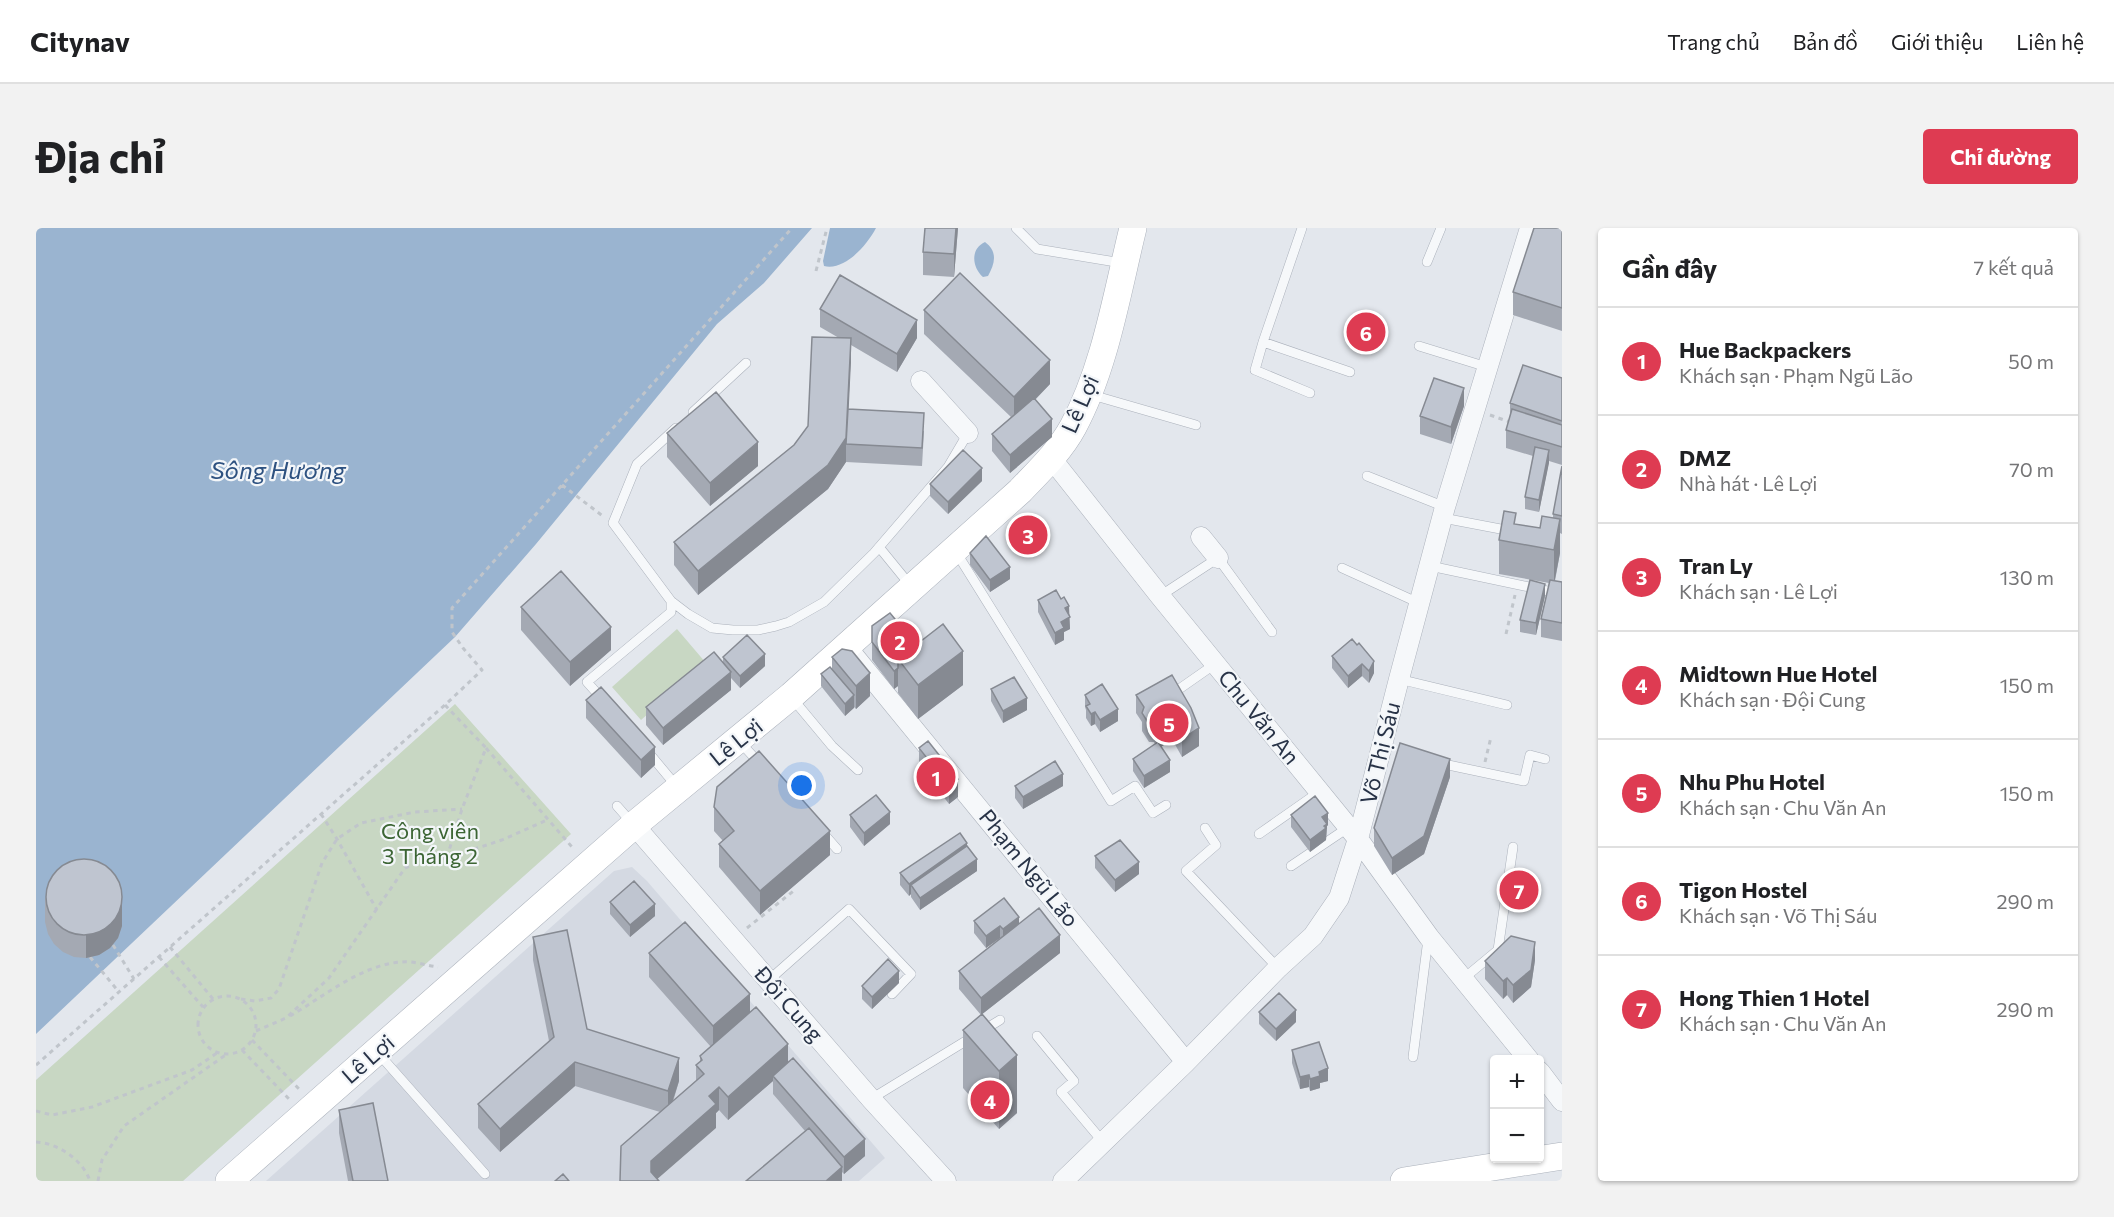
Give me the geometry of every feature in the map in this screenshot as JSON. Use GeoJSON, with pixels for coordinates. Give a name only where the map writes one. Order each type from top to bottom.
{"type":"FeatureCollection","features":[{"type":"Feature","properties":{"kind":"main road","name":"Lê Lợi"},"geometry":{"type":"LineString","coordinates":[[229,1181],[376,1051],[626,816],[678,788],[739,740],[1020,491],[1051,458],[1072,428],[1088,394],[1101,353],[1133,228]]}},
{"type":"Feature","properties":{"kind":"main road"},"geometry":{"type":"LineString","coordinates":[[1404,1181],[1562,1156]]}},
{"type":"Feature","properties":{"kind":"street","name":"Võ Thị Sáu"},"geometry":{"type":"LineString","coordinates":[[1063,1181],[1313,936],[1339,898],[1353,833],[1386,751],[1399,679],[1419,603],[1474,409],[1530,228]]}},
{"type":"Feature","properties":{"kind":"street"},"geometry":{"type":"LineString","coordinates":[[921,381],[968,433]]}},
{"type":"Feature","properties":{"kind":"street","name":"Chu Văn An"},"geometry":{"type":"LineString","coordinates":[[1051,458],[1353,833],[1429,937],[1526,1055]]}},
{"type":"Feature","properties":{"kind":"street"},"geometry":{"type":"LineString","coordinates":[[1202,537],[1218,558]]}},
{"type":"Feature","properties":{"kind":"street","name":"Phạm Ngũ Lão"},"geometry":{"type":"LineString","coordinates":[[846,647],[1186,1062]]}},
{"type":"Feature","properties":{"kind":"street","name":"Đội Cung"},"geometry":{"type":"LineString","coordinates":[[626,816],[871,1099],[946,1181]]}},
{"type":"Feature","properties":{"kind":"street"},"geometry":{"type":"LineString","coordinates":[[1544,1078],[1562,1101]]}},
{"type":"Feature","properties":{"kind":"lane"},"geometry":{"type":"LineString","coordinates":[[1016,228],[1037,249],[1124,264]]}},
{"type":"Feature","properties":{"kind":"lane"},"geometry":{"type":"LineString","coordinates":[[1302,228],[1263,342],[1256,370],[1310,393]]}},
{"type":"Feature","properties":{"kind":"lane"},"geometry":{"type":"LineString","coordinates":[[1427,262],[1442,228]]}},
{"type":"Feature","properties":{"kind":"lane"},"geometry":{"type":"LineString","coordinates":[[1263,342],[1350,372]]}},
{"type":"Feature","properties":{"kind":"lane"},"geometry":{"type":"LineString","coordinates":[[1419,346],[1487,367]]}},
{"type":"Feature","properties":{"kind":"lane"},"geometry":{"type":"LineString","coordinates":[[746,363],[637,464],[613,524],[671,601],[712,628],[749,630],[776,626],[789,622],[824,602],[879,547],[948,468],[968,433]]}},
{"type":"Feature","properties":{"kind":"lane"},"geometry":{"type":"LineString","coordinates":[[1088,394],[1196,425]]}},
{"type":"Feature","properties":{"kind":"lane"},"geometry":{"type":"LineString","coordinates":[[1367,476],[1444,513],[1519,532]]}},
{"type":"Feature","properties":{"kind":"lane"},"geometry":{"type":"LineString","coordinates":[[879,547],[912,588]]}},
{"type":"Feature","properties":{"kind":"lane"},"geometry":{"type":"LineString","coordinates":[[955,550],[1111,801],[1135,786],[1153,813],[1166,805]]}},
{"type":"Feature","properties":{"kind":"lane"},"geometry":{"type":"LineString","coordinates":[[1160,596],[1218,558],[1272,632]]}},
{"type":"Feature","properties":{"kind":"lane"},"geometry":{"type":"LineString","coordinates":[[1430,566],[1562,594]]}},
{"type":"Feature","properties":{"kind":"lane"},"geometry":{"type":"LineString","coordinates":[[1342,568],[1419,603]]}},
{"type":"Feature","properties":{"kind":"lane"},"geometry":{"type":"LineString","coordinates":[[609,707],[588,682],[671,612],[671,601]]}},
{"type":"Feature","properties":{"kind":"lane"},"geometry":{"type":"LineString","coordinates":[[1172,694],[1215,664]]}},
{"type":"Feature","properties":{"kind":"lane"},"geometry":{"type":"LineString","coordinates":[[1399,679],[1507,705]]}},
{"type":"Feature","properties":{"kind":"lane"},"geometry":{"type":"LineString","coordinates":[[791,696],[832,746],[858,770]]}},
{"type":"Feature","properties":{"kind":"lane"},"geometry":{"type":"LineString","coordinates":[[739,740],[768,773]]}},
{"type":"Feature","properties":{"kind":"lane"},"geometry":{"type":"LineString","coordinates":[[638,742],[678,788]]}},
{"type":"Feature","properties":{"kind":"lane"},"geometry":{"type":"LineString","coordinates":[[1425,760],[1524,782],[1530,755],[1545,759]]}},
{"type":"Feature","properties":{"kind":"lane"},"geometry":{"type":"LineString","coordinates":[[1259,834],[1319,792]]}},
{"type":"Feature","properties":{"kind":"lane"},"geometry":{"type":"LineString","coordinates":[[814,824],[837,849]]}},
{"type":"Feature","properties":{"kind":"lane"},"geometry":{"type":"LineString","coordinates":[[1206,828],[1216,845],[1186,871],[1278,968]]}},
{"type":"Feature","properties":{"kind":"lane"},"geometry":{"type":"LineString","coordinates":[[1291,866],[1353,833]]}},
{"type":"Feature","properties":{"kind":"lane"},"geometry":{"type":"LineString","coordinates":[[1463,979],[1498,950],[1513,848]]}},
{"type":"Feature","properties":{"kind":"lane"},"geometry":{"type":"LineString","coordinates":[[769,980],[849,909],[911,974],[892,993]]}},
{"type":"Feature","properties":{"kind":"lane"},"geometry":{"type":"LineString","coordinates":[[1413,1057],[1429,937]]}},
{"type":"Feature","properties":{"kind":"lane"},"geometry":{"type":"LineString","coordinates":[[871,1099],[1000,1020]]}},
{"type":"Feature","properties":{"kind":"lane"},"geometry":{"type":"LineString","coordinates":[[1037,1036],[1074,1081],[1061,1092],[1103,1142]]}},
{"type":"Feature","properties":{"kind":"lane"},"geometry":{"type":"LineString","coordinates":[[376,1051],[485,1174]]}},
{"type":"Feature","properties":{"kind":"path"},"geometry":{"type":"LineString","coordinates":[[36,1065],[482,670],[452,632],[452,608],[792,228]]}},
{"type":"Feature","properties":{"kind":"path"},"geometry":{"type":"LineString","coordinates":[[816,271],[827,228]]}},
{"type":"Feature","properties":{"kind":"path"},"geometry":{"type":"LineString","coordinates":[[1474,409],[1518,425]]}},
{"type":"Feature","properties":{"kind":"path"},"geometry":{"type":"LineString","coordinates":[[562,485],[613,524]]}},
{"type":"Feature","properties":{"kind":"path"},"geometry":{"type":"LineString","coordinates":[[1506,634],[1518,584]]}},
{"type":"Feature","properties":{"kind":"path"},"geometry":{"type":"LineString","coordinates":[[445,705],[486,748],[572,847]]}},
{"type":"Feature","properties":{"kind":"path"},"geometry":{"type":"LineString","coordinates":[[1482,772],[1491,737]]}},
{"type":"Feature","properties":{"kind":"path"},"geometry":{"type":"LineString","coordinates":[[447,858],[462,810],[486,748]]}},
{"type":"Feature","properties":{"kind":"path"},"geometry":{"type":"LineString","coordinates":[[241,999],[255,1001],[271,998],[279,988],[322,863],[338,839],[361,822],[415,812],[462,810]]}},
{"type":"Feature","properties":{"kind":"path"},"geometry":{"type":"LineString","coordinates":[[321,814],[338,839],[377,910]]}},
{"type":"Feature","properties":{"kind":"path"},"geometry":{"type":"LineString","coordinates":[[286,1018],[329,978],[405,868],[422,861],[447,858],[502,840],[547,820]]}},
{"type":"Feature","properties":{"kind":"path"},"geometry":{"type":"LineString","coordinates":[[734,939],[796,889]]}},
{"type":"Feature","properties":{"kind":"path"},"geometry":{"type":"LineString","coordinates":[[112,945],[134,979]]}},
{"type":"Feature","properties":{"kind":"path"},"geometry":{"type":"LineString","coordinates":[[170,947],[213,999]]}},
{"type":"Feature","properties":{"kind":"path"},"geometry":{"type":"LineString","coordinates":[[90,957],[120,992]]}},
{"type":"Feature","properties":{"kind":"path"},"geometry":{"type":"LineString","coordinates":[[159,957],[203,1007]]}},
{"type":"Feature","properties":{"kind":"path"},"geometry":{"type":"LineString","coordinates":[[256,1031],[315,1002],[354,975],[380,967],[409,962],[438,967]]}},
{"type":"Feature","properties":{"kind":"path"},"geometry":{"type":"LineString","coordinates":[[99,1181],[102,1160],[124,1126],[227,1054],[242,1050],[252,1040],[257,1021],[254,1012],[241,999],[232,995],[222,995],[203,1007],[198,1022],[198,1031],[208,1048],[217,1053],[227,1054]]}},
{"type":"Feature","properties":{"kind":"path"},"geometry":{"type":"LineString","coordinates":[[252,1040],[301,1091]]}},
{"type":"Feature","properties":{"kind":"path"},"geometry":{"type":"LineString","coordinates":[[242,1050],[290,1100]]}},
{"type":"Feature","properties":{"kind":"path"},"geometry":{"type":"LineString","coordinates":[[36,1111],[52,1115],[93,1107],[192,1070],[217,1053]]}},
{"type":"Feature","properties":{"kind":"path"},"geometry":{"type":"LineString","coordinates":[[36,1142],[49,1143],[73,1158],[86,1170],[90,1181]]}},
{"type":"Feature","properties":{"kind":"shaded area"},"geometry":{"type":"Polygon","coordinates":[[[632,867],[647,881],[885,1158],[859,1181],[266,1181],[614,871],[632,867]]]}},
{"type":"Feature","properties":{"kind":"green space"},"geometry":{"type":"Polygon","coordinates":[[[677,629],[706,663],[641,720],[612,687],[677,629]]]}},
{"type":"Feature","properties":{"kind":"green space","name":"Công viên 3 Tháng 2"},"geometry":{"type":"Polygon","coordinates":[[[455,704],[571,834],[183,1181],[36,1181],[36,1080],[455,704]]]}},
{"type":"Feature","properties":{"kind":"water","name":"Sông Hương"},"geometry":{"type":"Polygon","coordinates":[[[36,228],[812,228],[764,283],[717,324],[536,544],[455,637],[36,1034],[36,228]]]}},
{"type":"Feature","properties":{"kind":"water"},"geometry":{"type":"Polygon","coordinates":[[[830,228],[876,228],[861,249],[847,261],[840,265],[824,266],[830,228]]]}},
{"type":"Feature","properties":{"kind":"water"},"geometry":{"type":"Polygon","coordinates":[[[985,242],[992,250],[994,258],[988,276],[983,277],[979,273],[974,258],[977,249],[985,242]]]}},
{"type":"Feature","properties":{"kind":"building"},"geometry":{"type":"Polygon","coordinates":[[[925,228],[956,228],[954,254],[923,252],[925,228]]]}},
{"type":"Feature","properties":{"kind":"building"},"geometry":{"type":"Polygon","coordinates":[[[1534,228],[1562,228],[1562,308],[1513,292],[1534,228]]]}},
{"type":"Feature","properties":{"kind":"building"},"geometry":{"type":"Polygon","coordinates":[[[960,273],[1050,360],[1014,397],[924,310],[960,273]]]}},
{"type":"Feature","properties":{"kind":"building"},"geometry":{"type":"Polygon","coordinates":[[[840,275],[917,320],[897,354],[820,309],[840,275]]]}},
{"type":"Feature","properties":{"kind":"building"},"geometry":{"type":"Polygon","coordinates":[[[812,337],[851,338],[846,438],[828,465],[698,571],[674,542],[794,445],[808,426],[812,337]]]}},
{"type":"Feature","properties":{"kind":"building"},"geometry":{"type":"Polygon","coordinates":[[[1523,365],[1562,378],[1562,421],[1510,403],[1523,365]]]}},
{"type":"Feature","properties":{"kind":"building"},"geometry":{"type":"Polygon","coordinates":[[[1434,378],[1464,388],[1451,427],[1420,416],[1434,378]]]}},
{"type":"Feature","properties":{"kind":"building"},"geometry":{"type":"Polygon","coordinates":[[[716,392],[758,442],[710,483],[667,433],[716,392]]]}},
{"type":"Feature","properties":{"kind":"building"},"geometry":{"type":"Polygon","coordinates":[[[1034,398],[1052,419],[1010,455],[992,434],[1034,398]]]}},
{"type":"Feature","properties":{"kind":"building"},"geometry":{"type":"Polygon","coordinates":[[[848,409],[924,413],[922,448],[846,444],[848,409]]]}},
{"type":"Feature","properties":{"kind":"building"},"geometry":{"type":"Polygon","coordinates":[[[1512,409],[1562,425],[1562,447],[1506,430],[1512,409]]]}},
{"type":"Feature","properties":{"kind":"building"},"geometry":{"type":"Polygon","coordinates":[[[1535,447],[1549,450],[1539,500],[1525,497],[1535,447]]]}},
{"type":"Feature","properties":{"kind":"building"},"geometry":{"type":"Polygon","coordinates":[[[963,450],[982,468],[948,502],[930,484],[963,450]]]}},
{"type":"Feature","properties":{"kind":"building"},"geometry":{"type":"Polygon","coordinates":[[[1562,466],[1562,516],[1553,514],[1562,466]]]}},
{"type":"Feature","properties":{"kind":"building"},"geometry":{"type":"Polygon","coordinates":[[[1504,511],[1516,513],[1514,524],[1540,528],[1542,516],[1560,519],[1554,550],[1499,540],[1504,511]]]}},
{"type":"Feature","properties":{"kind":"building"},"geometry":{"type":"Polygon","coordinates":[[[986,536],[1010,567],[990,580],[970,553],[986,536]]]}},
{"type":"Feature","properties":{"kind":"building"},"geometry":{"type":"Polygon","coordinates":[[[561,571],[611,627],[570,662],[521,607],[561,571]]]}},
{"type":"Feature","properties":{"kind":"building"},"geometry":{"type":"Polygon","coordinates":[[[1530,580],[1545,584],[1536,623],[1520,620],[1530,580]]]}},
{"type":"Feature","properties":{"kind":"building"},"geometry":{"type":"Polygon","coordinates":[[[1550,580],[1562,582],[1562,623],[1541,619],[1550,580]]]}},
{"type":"Feature","properties":{"kind":"building"},"geometry":{"type":"Polygon","coordinates":[[[1056,590],[1069,606],[1065,608],[1070,617],[1061,622],[1064,628],[1055,633],[1038,600],[1056,590]]]}},
{"type":"Feature","properties":{"kind":"building"},"geometry":{"type":"Polygon","coordinates":[[[890,613],[909,636],[902,641],[909,650],[898,659],[898,668],[894,671],[872,642],[872,626],[890,613]]]}},
{"type":"Feature","properties":{"kind":"building"},"geometry":{"type":"Polygon","coordinates":[[[943,624],[963,651],[918,685],[898,659],[943,624]]]}},
{"type":"Feature","properties":{"kind":"building"},"geometry":{"type":"Polygon","coordinates":[[[747,635],[765,654],[740,676],[723,657],[747,635]]]}},
{"type":"Feature","properties":{"kind":"building"},"geometry":{"type":"Polygon","coordinates":[[[1352,639],[1357,645],[1359,643],[1374,661],[1369,671],[1362,664],[1348,676],[1332,656],[1352,639]]]}},
{"type":"Feature","properties":{"kind":"building"},"geometry":{"type":"Polygon","coordinates":[[[842,649],[852,651],[870,673],[856,686],[832,657],[842,649]]]}},
{"type":"Feature","properties":{"kind":"building"},"geometry":{"type":"Polygon","coordinates":[[[714,652],[731,672],[663,728],[646,707],[714,652]]]}},
{"type":"Feature","properties":{"kind":"building"},"geometry":{"type":"Polygon","coordinates":[[[830,667],[854,695],[845,704],[821,674],[830,667]]]}},
{"type":"Feature","properties":{"kind":"building"},"geometry":{"type":"Polygon","coordinates":[[[1172,675],[1191,708],[1199,728],[1182,739],[1172,721],[1158,731],[1154,725],[1149,724],[1142,713],[1144,707],[1136,695],[1172,675]]]}},
{"type":"Feature","properties":{"kind":"building"},"geometry":{"type":"Polygon","coordinates":[[[1014,677],[1027,698],[1003,711],[991,689],[1014,677]]]}},
{"type":"Feature","properties":{"kind":"building"},"geometry":{"type":"Polygon","coordinates":[[[1102,684],[1118,709],[1100,720],[1095,712],[1091,714],[1086,706],[1090,704],[1085,695],[1102,684]]]}},
{"type":"Feature","properties":{"kind":"building"},"geometry":{"type":"Polygon","coordinates":[[[601,687],[655,747],[641,760],[586,700],[601,687]]]}},
{"type":"Feature","properties":{"kind":"building"},"geometry":{"type":"Polygon","coordinates":[[[928,741],[958,779],[949,786],[919,748],[928,741]]]}},
{"type":"Feature","properties":{"kind":"building"},"geometry":{"type":"Polygon","coordinates":[[[1158,742],[1170,760],[1144,776],[1133,759],[1158,742]]]}},
{"type":"Feature","properties":{"kind":"building"},"geometry":{"type":"Polygon","coordinates":[[[1400,743],[1450,759],[1424,836],[1392,858],[1374,828],[1400,743]]]}},
{"type":"Feature","properties":{"kind":"building"},"geometry":{"type":"Polygon","coordinates":[[[759,751],[830,831],[760,891],[719,844],[734,831],[714,807],[717,787],[759,751]]]}},
{"type":"Feature","properties":{"kind":"building"},"geometry":{"type":"Polygon","coordinates":[[[1055,761],[1063,774],[1023,797],[1015,786],[1055,761]]]}},
{"type":"Feature","properties":{"kind":"building"},"geometry":{"type":"Polygon","coordinates":[[[876,795],[890,812],[864,833],[850,815],[876,795]]]}},
{"type":"Feature","properties":{"kind":"building"},"geometry":{"type":"Polygon","coordinates":[[[1315,796],[1328,813],[1322,817],[1327,824],[1324,826],[1326,828],[1310,840],[1291,815],[1315,796]]]}},
{"type":"Feature","properties":{"kind":"building"},"geometry":{"type":"Polygon","coordinates":[[[960,833],[967,843],[909,884],[900,873],[960,833]]]}},
{"type":"Feature","properties":{"kind":"building"},"geometry":{"type":"Polygon","coordinates":[[[1120,840],[1139,862],[1115,880],[1095,856],[1120,840]]]}},
{"type":"Feature","properties":{"kind":"building"},"geometry":{"type":"Polygon","coordinates":[[[967,846],[977,859],[920,898],[911,885],[967,846]]]}},
{"type":"Feature","properties":{"kind":"building"},"geometry":{"type":"Polygon","coordinates":[[[84,859],[99,862],[111,870],[119,882],[122,897],[119,912],[111,924],[99,932],[84,935],[69,932],[57,924],[49,912],[46,897],[49,882],[57,870],[69,862],[84,859]]]}},
{"type":"Feature","properties":{"kind":"building"},"geometry":{"type":"Polygon","coordinates":[[[634,881],[655,904],[630,925],[610,902],[634,881]]]}},
{"type":"Feature","properties":{"kind":"building"},"geometry":{"type":"Polygon","coordinates":[[[1004,898],[1019,917],[1003,929],[1000,926],[986,936],[974,921],[1004,898]]]}},
{"type":"Feature","properties":{"kind":"building"},"geometry":{"type":"Polygon","coordinates":[[[1039,908],[1060,935],[981,998],[959,971],[1039,908]]]}},
{"type":"Feature","properties":{"kind":"building"},"geometry":{"type":"Polygon","coordinates":[[[685,922],[750,994],[713,1026],[649,953],[685,922]]]}},
{"type":"Feature","properties":{"kind":"building"},"geometry":{"type":"Polygon","coordinates":[[[567,930],[587,1029],[679,1058],[668,1091],[575,1062],[500,1129],[478,1104],[554,1037],[533,937],[567,930]]]}},
{"type":"Feature","properties":{"kind":"building"},"geometry":{"type":"Polygon","coordinates":[[[1511,936],[1535,942],[1531,970],[1513,985],[1507,978],[1503,981],[1485,961],[1511,936]]]}},
{"type":"Feature","properties":{"kind":"building"},"geometry":{"type":"Polygon","coordinates":[[[888,959],[899,971],[872,997],[862,986],[888,959]]]}},
{"type":"Feature","properties":{"kind":"building"},"geometry":{"type":"Polygon","coordinates":[[[1279,993],[1296,1010],[1276,1029],[1259,1012],[1279,993]]]}},
{"type":"Feature","properties":{"kind":"building"},"geometry":{"type":"Polygon","coordinates":[[[756,1007],[788,1044],[728,1097],[719,1087],[709,1096],[716,1104],[651,1161],[651,1172],[659,1181],[620,1181],[621,1146],[704,1074],[696,1065],[702,1060],[700,1056],[756,1007]]]}},
{"type":"Feature","properties":{"kind":"building"},"geometry":{"type":"Polygon","coordinates":[[[982,1014],[1017,1055],[999,1071],[963,1030],[982,1014]]]}},
{"type":"Feature","properties":{"kind":"building"},"geometry":{"type":"Polygon","coordinates":[[[1319,1042],[1328,1068],[1319,1072],[1320,1076],[1310,1079],[1309,1075],[1300,1077],[1292,1050],[1319,1042]]]}},
{"type":"Feature","properties":{"kind":"building"},"geometry":{"type":"Polygon","coordinates":[[[793,1058],[865,1139],[844,1157],[773,1076],[793,1058]]]}},
{"type":"Feature","properties":{"kind":"building"},"geometry":{"type":"Polygon","coordinates":[[[373,1103],[388,1181],[353,1181],[339,1110],[373,1103]]]}},
{"type":"Feature","properties":{"kind":"building"},"geometry":{"type":"Polygon","coordinates":[[[809,1128],[842,1167],[826,1181],[746,1181],[809,1128]]]}},
{"type":"Feature","properties":{"kind":"building"},"geometry":{"type":"Polygon","coordinates":[[[563,1174],[569,1181],[555,1181],[563,1174]]]}},
{"type":"Feature","properties":{"kind":"place","name":"Tigon Hostel"},"geometry":{"type":"Point","coordinates":[1366,332]}},
{"type":"Feature","properties":{"kind":"place","name":"Tran Ly"},"geometry":{"type":"Point","coordinates":[1028,535]}},
{"type":"Feature","properties":{"kind":"place","name":"DMZ"},"geometry":{"type":"Point","coordinates":[900,641]}},
{"type":"Feature","properties":{"kind":"place","name":"Nhu Phu Hotel"},"geometry":{"type":"Point","coordinates":[1169,723]}},
{"type":"Feature","properties":{"kind":"place","name":"Hue Backpackers"},"geometry":{"type":"Point","coordinates":[936,777]}},
{"type":"Feature","properties":{"kind":"place","name":"Hong Thien 1 Hotel"},"geometry":{"type":"Point","coordinates":[1519,890]}},
{"type":"Feature","properties":{"kind":"place","name":"Midtown Hue Hotel"},"geometry":{"type":"Point","coordinates":[990,1100]}}]}
